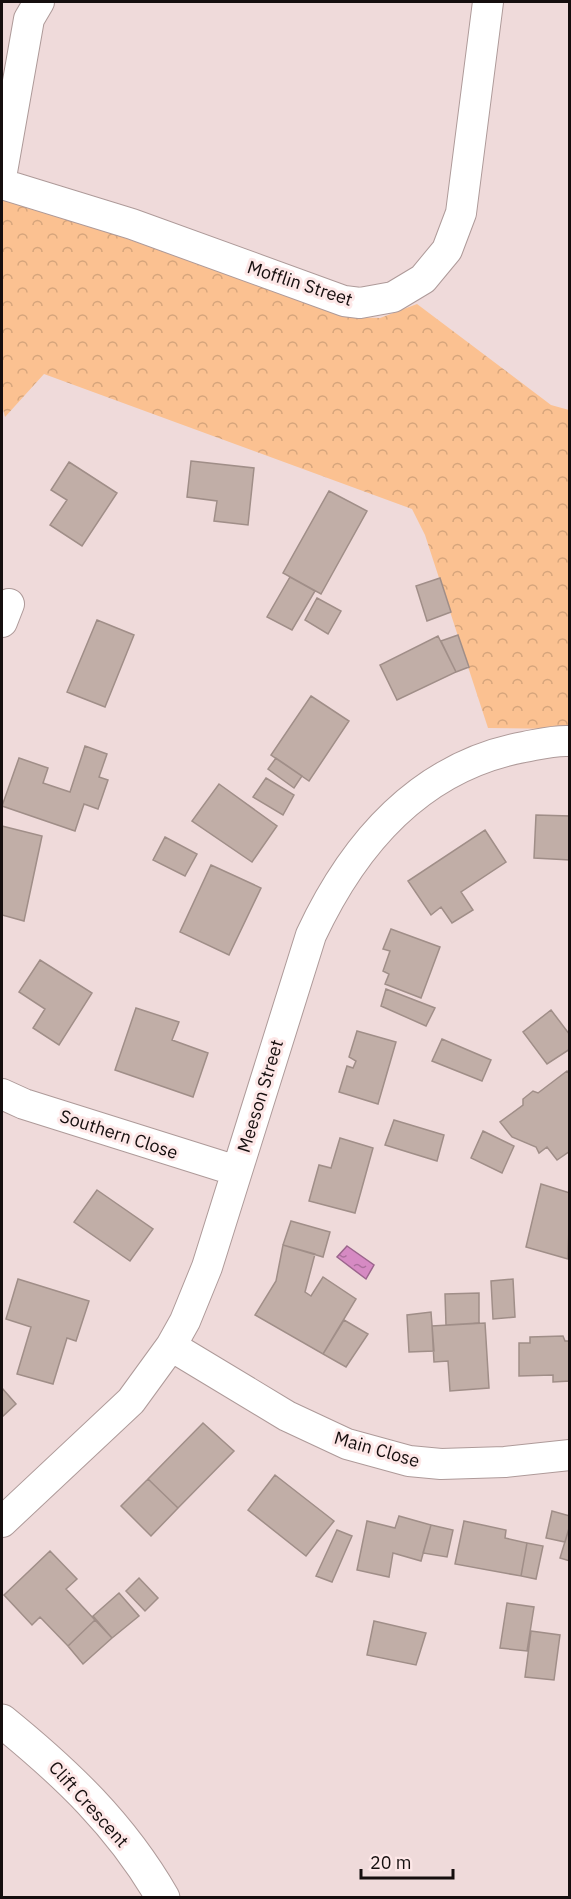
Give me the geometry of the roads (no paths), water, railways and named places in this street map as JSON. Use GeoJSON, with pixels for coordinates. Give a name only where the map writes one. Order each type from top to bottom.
{"type":"FeatureCollection","features":[{"type":"Feature","properties":{"kind":"street"},"geometry":{"type":"LineString","coordinates":[[2,172],[29,20],[39,2]]}},
{"type":"Feature","properties":{"kind":"street","name":"Mofflin Street"},"geometry":{"type":"LineString","coordinates":[[2,184],[132,224],[344,301],[360,303],[393,297],[423,279],[447,250],[461,213],[488,2]]}},
{"type":"Feature","properties":{"kind":"street","name":"Meeson Street"},"geometry":{"type":"LineString","coordinates":[[2,1522],[131,1401],[171,1346],[185,1321],[207,1267],[311,935],[325,906],[359,852],[379,828],[424,789],[474,760],[501,751],[556,741],[570,741]]}},
{"type":"Feature","properties":{"kind":"street","name":"Southern Close"},"geometry":{"type":"LineString","coordinates":[[2,1094],[24,1104],[237,1171]]}},
{"type":"Feature","properties":{"kind":"street","name":"Main Close"},"geometry":{"type":"LineString","coordinates":[[171,1346],[286,1416],[346,1444],[409,1461],[441,1464],[505,1462],[570,1455]]}},
{"type":"Feature","properties":{"kind":"street","name":"Clift Crescent"},"geometry":{"type":"LineString","coordinates":[[2,1722],[46,1757],[89,1798],[128,1845],[163,1898]]}},
{"type":"Feature","properties":{"kind":"water"},"geometry":{"type":"Polygon","coordinates":[[[347,1246],[374,1265],[366,1279],[337,1257],[347,1246]]]}}]}
